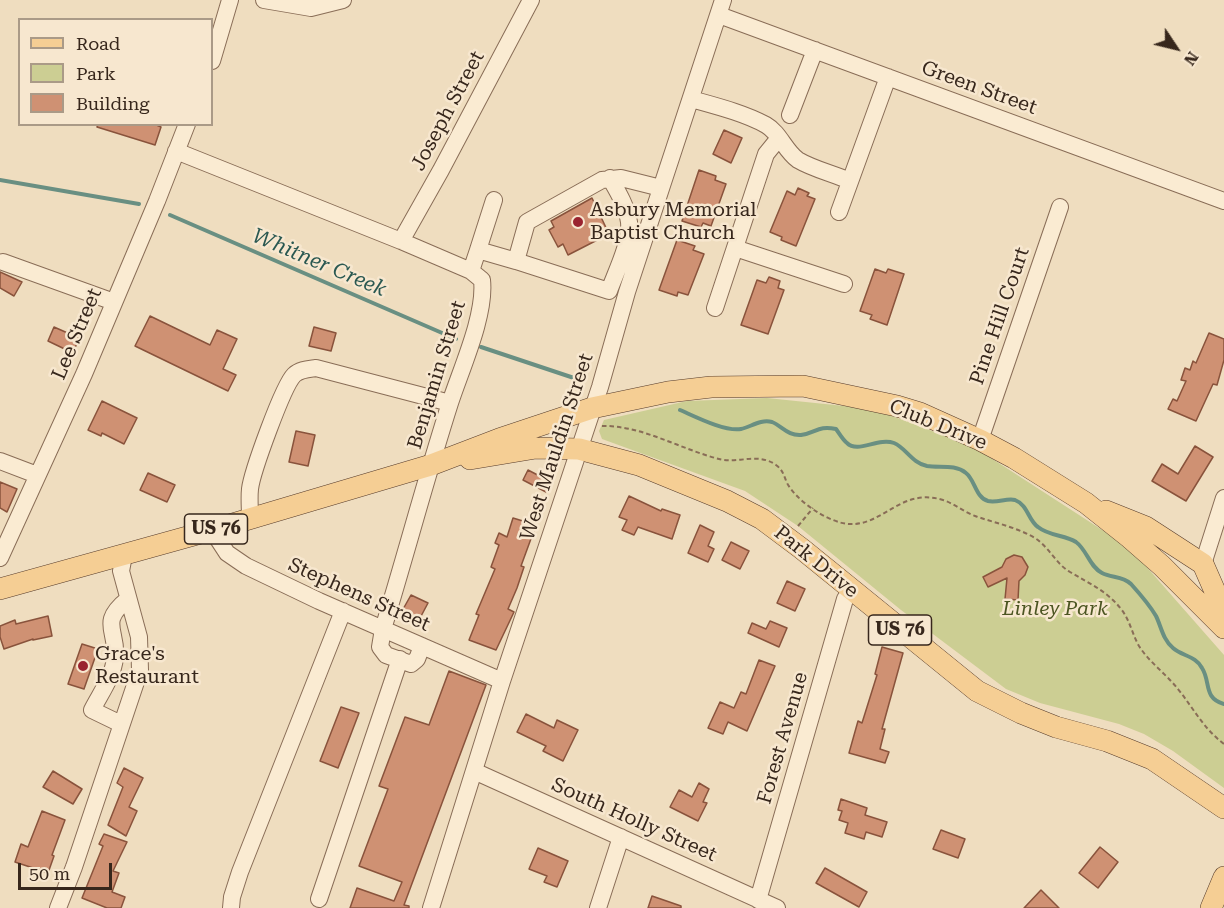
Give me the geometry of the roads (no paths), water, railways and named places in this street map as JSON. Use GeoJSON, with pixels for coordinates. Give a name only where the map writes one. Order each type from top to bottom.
{"type":"FeatureCollection","features":[{"type":"Feature","properties":{"kind":"main road","name":"Club Drive"},"geometry":{"type":"LineString","coordinates":[[589,417],[668,392],[711,387],[803,386],[920,413],[980,440],[1086,503],[1162,566],[1224,628]]}},
{"type":"Feature","properties":{"kind":"main road","name":"US 76"},"geometry":{"type":"LineString","coordinates":[[0,590],[431,465],[499,439],[589,417]]}},
{"type":"Feature","properties":{"kind":"main road","name":"US 76"},"geometry":{"type":"LineString","coordinates":[[431,465],[536,448],[579,449]]}},
{"type":"Feature","properties":{"kind":"main road","name":"Park Drive"},"geometry":{"type":"LineString","coordinates":[[579,449],[639,465],[727,501],[762,519],[977,691],[1056,727],[1107,741],[1152,759],[1224,808]]}},
{"type":"Feature","properties":{"kind":"main road"},"geometry":{"type":"LineString","coordinates":[[1086,503],[1146,526],[1203,564],[1224,612]]}},
{"type":"Feature","properties":{"kind":"main road"},"geometry":{"type":"LineString","coordinates":[[1211,908],[1224,877]]}},
{"type":"Feature","properties":{"kind":"street"},"geometry":{"type":"LineString","coordinates":[[213,58],[230,0]]}},
{"type":"Feature","properties":{"kind":"street"},"geometry":{"type":"LineString","coordinates":[[264,0],[311,8],[343,0]]}},
{"type":"Feature","properties":{"kind":"street","name":"Joseph Street"},"geometry":{"type":"LineString","coordinates":[[401,241],[531,0]]}},
{"type":"Feature","properties":{"kind":"street","name":"Green Street"},"geometry":{"type":"LineString","coordinates":[[721,8],[815,50],[1224,201]]}},
{"type":"Feature","properties":{"kind":"street","name":"West Mauldin Street"},"geometry":{"type":"LineString","coordinates":[[431,908],[502,681],[721,8]]}},
{"type":"Feature","properties":{"kind":"street"},"geometry":{"type":"LineString","coordinates":[[790,114],[815,50]]}},
{"type":"Feature","properties":{"kind":"street"},"geometry":{"type":"LineString","coordinates":[[839,212],[888,77]]}},
{"type":"Feature","properties":{"kind":"street"},"geometry":{"type":"LineString","coordinates":[[691,99],[731,111],[768,126],[798,160],[850,181]]}},
{"type":"Feature","properties":{"kind":"street","name":"Lee Street"},"geometry":{"type":"LineString","coordinates":[[0,558],[84,374],[186,126]]}},
{"type":"Feature","properties":{"kind":"street"},"geometry":{"type":"LineString","coordinates":[[716,308],[766,154],[779,138]]}},
{"type":"Feature","properties":{"kind":"street"},"geometry":{"type":"LineString","coordinates":[[176,151],[401,241],[471,272],[494,200]]}},
{"type":"Feature","properties":{"kind":"street"},"geometry":{"type":"LineString","coordinates":[[516,261],[527,222],[602,180],[610,178],[661,188]]}},
{"type":"Feature","properties":{"kind":"street"},"geometry":{"type":"LineString","coordinates":[[478,250],[609,291],[628,238],[629,220],[610,178]]}},
{"type":"Feature","properties":{"kind":"street","name":"Pine Hill Court"},"geometry":{"type":"LineString","coordinates":[[980,440],[1060,207]]}},
{"type":"Feature","properties":{"kind":"street"},"geometry":{"type":"LineString","coordinates":[[735,248],[844,284]]}},
{"type":"Feature","properties":{"kind":"street"},"geometry":{"type":"LineString","coordinates":[[3,262],[114,302]]}},
{"type":"Feature","properties":{"kind":"street","name":"Benjamin Street"},"geometry":{"type":"LineString","coordinates":[[383,629],[450,403],[469,350],[484,293],[482,280],[471,272]]}},
{"type":"Feature","properties":{"kind":"street"},"geometry":{"type":"LineString","coordinates":[[250,517],[250,488],[270,427],[286,388],[294,375],[302,370],[316,368],[450,403]]}},
{"type":"Feature","properties":{"kind":"street"},"geometry":{"type":"LineString","coordinates":[[0,461],[36,475]]}},
{"type":"Feature","properties":{"kind":"street"},"geometry":{"type":"LineString","coordinates":[[1203,564],[1224,498]]}},
{"type":"Feature","properties":{"kind":"street","name":"Stephens Street"},"geometry":{"type":"LineString","coordinates":[[212,530],[227,553],[246,566],[502,681]]}},
{"type":"Feature","properties":{"kind":"street"},"geometry":{"type":"LineString","coordinates":[[58,908],[140,670],[139,637],[121,571],[124,555]]}},
{"type":"Feature","properties":{"kind":"street","name":"Forest Avenue"},"geometry":{"type":"LineString","coordinates":[[758,900],[845,599],[852,590]]}},
{"type":"Feature","properties":{"kind":"street"},"geometry":{"type":"LineString","coordinates":[[121,724],[92,710],[115,660],[110,624],[119,606],[128,599]]}},
{"type":"Feature","properties":{"kind":"street"},"geometry":{"type":"LineString","coordinates":[[231,908],[240,872],[343,611]]}},
{"type":"Feature","properties":{"kind":"street"},"geometry":{"type":"LineString","coordinates":[[383,629],[380,647],[382,652],[411,664],[415,662],[422,646]]}},
{"type":"Feature","properties":{"kind":"street"},"geometry":{"type":"LineString","coordinates":[[319,899],[399,659]]}},
{"type":"Feature","properties":{"kind":"street","name":"South Holly Street"},"geometry":{"type":"LineString","coordinates":[[474,771],[777,908]]}},
{"type":"Feature","properties":{"kind":"street"},"geometry":{"type":"LineString","coordinates":[[598,908],[621,837]]}},
{"type":"Feature","properties":{"kind":"waterway","name":"Whitner Creek"},"geometry":{"type":"LineString","coordinates":[[0,180],[139,204]]}},
{"type":"Feature","properties":{"kind":"waterway","name":"Whitner Creek"},"geometry":{"type":"LineString","coordinates":[[170,215],[456,339]]}},
{"type":"Feature","properties":{"kind":"waterway","name":"Whitner Creek"},"geometry":{"type":"LineString","coordinates":[[481,347],[580,380]]}},
{"type":"Feature","properties":{"kind":"waterway","name":"Whitner Creek"},"geometry":{"type":"LineString","coordinates":[[680,410],[710,423],[734,429],[768,421],[796,435],[825,428],[836,429],[852,446],[881,442],[894,443],[913,459],[927,466],[952,467],[962,470],[969,476],[984,499],[1019,502],[1038,527],[1076,542],[1098,570],[1131,584],[1153,612],[1170,645],[1199,664],[1205,673],[1210,694],[1224,704]]}},
{"type":"Feature","properties":{"kind":"place","name":"Asbury Memorial Baptist Church"},"geometry":{"type":"Point","coordinates":[578,222]}},
{"type":"Feature","properties":{"kind":"place","name":"Grace's Restaurant"},"geometry":{"type":"Point","coordinates":[83,666]}},
{"type":"Feature","properties":{"kind":"park label","name":"Linley Park"},"geometry":{"type":"Point","coordinates":[1055,609]}}]}
